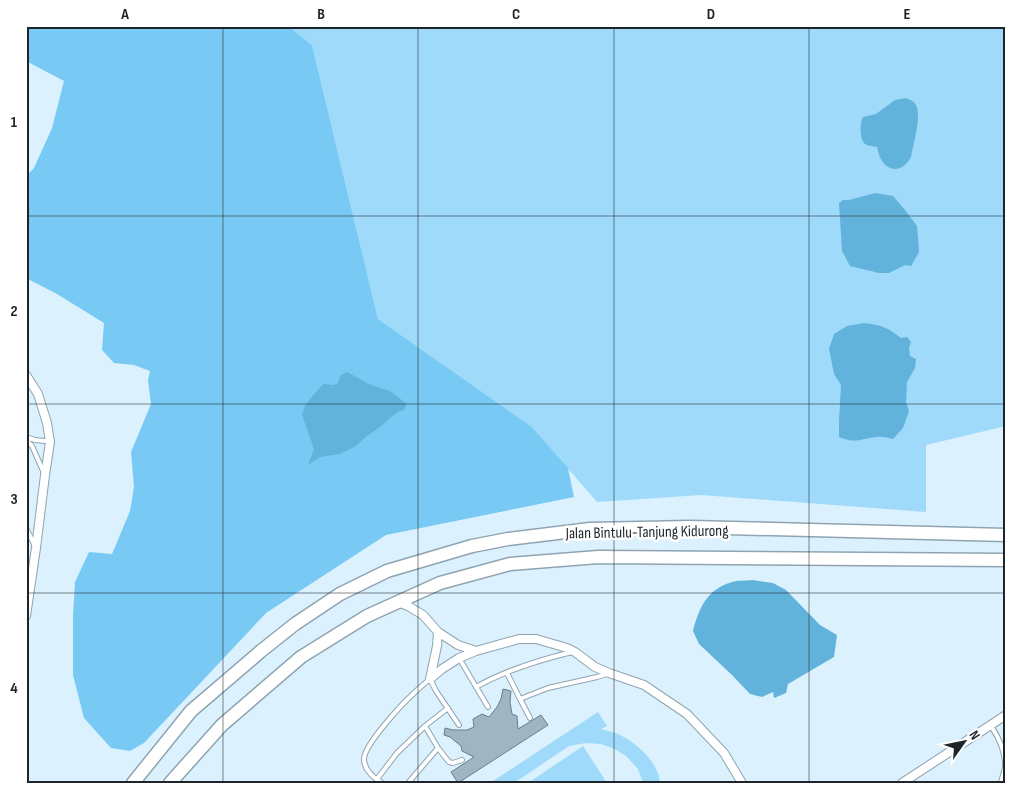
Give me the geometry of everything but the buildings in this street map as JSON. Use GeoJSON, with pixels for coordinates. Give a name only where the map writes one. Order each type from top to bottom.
{"type":"FeatureCollection","features":[{"type":"Feature","properties":{"kind":"main road","name":"Jalan Bintulu-Tanjung Kidurong"},"geometry":{"type":"LineString","coordinates":[[133,783],[191,711],[295,624],[340,594],[387,571],[472,546],[508,539],[590,529],[690,528],[1006,535]]}},
{"type":"Feature","properties":{"kind":"main road","name":"Jalan Bintulu-Tanjung Kidurong"},"geometry":{"type":"LineString","coordinates":[[170,783],[222,724],[301,657],[367,616],[440,583],[510,564],[598,557],[1006,560]]}},
{"type":"Feature","properties":{"kind":"street"},"geometry":{"type":"LineString","coordinates":[[26,375],[38,394],[47,423],[50,442],[26,616]]}},
{"type":"Feature","properties":{"kind":"street"},"geometry":{"type":"LineString","coordinates":[[398,602],[424,615],[438,632],[458,645],[476,651]]}},
{"type":"Feature","properties":{"kind":"street"},"geometry":{"type":"LineString","coordinates":[[430,679],[438,646],[438,632]]}},
{"type":"Feature","properties":{"kind":"street"},"geometry":{"type":"LineString","coordinates":[[430,679],[459,658],[476,651],[519,639],[536,639],[567,648],[596,667],[644,684],[687,714],[724,753],[742,783]]}},
{"type":"Feature","properties":{"kind":"street"},"geometry":{"type":"LineString","coordinates":[[902,783],[1006,715]]}},
{"type":"Feature","properties":{"kind":"lane"},"geometry":{"type":"LineString","coordinates":[[26,439],[32,446],[44,475]]}},
{"type":"Feature","properties":{"kind":"lane"},"geometry":{"type":"LineString","coordinates":[[26,439],[46,441]]}},
{"type":"Feature","properties":{"kind":"lane"},"geometry":{"type":"LineString","coordinates":[[26,528],[36,548]]}},
{"type":"Feature","properties":{"kind":"lane"},"geometry":{"type":"LineString","coordinates":[[476,687],[536,661],[575,652]]}},
{"type":"Feature","properties":{"kind":"lane"},"geometry":{"type":"LineString","coordinates":[[459,658],[488,707]]}},
{"type":"Feature","properties":{"kind":"lane"},"geometry":{"type":"LineString","coordinates":[[507,672],[530,718]]}},
{"type":"Feature","properties":{"kind":"lane"},"geometry":{"type":"LineString","coordinates":[[520,699],[548,688],[609,673]]}},
{"type":"Feature","properties":{"kind":"lane"},"geometry":{"type":"LineString","coordinates":[[382,783],[368,771],[364,759],[369,747],[388,721],[430,679],[459,725]]}},
{"type":"Feature","properties":{"kind":"lane"},"geometry":{"type":"LineString","coordinates":[[377,779],[396,753],[448,708]]}},
{"type":"Feature","properties":{"kind":"lane"},"geometry":{"type":"LineString","coordinates":[[425,726],[449,762],[453,763],[462,760]]}},
{"type":"Feature","properties":{"kind":"lane"},"geometry":{"type":"LineString","coordinates":[[991,726],[1000,740],[1004,754],[1005,766],[1001,783]]}},
{"type":"Feature","properties":{"kind":"lane"},"geometry":{"type":"LineString","coordinates":[[408,783],[438,748]]}},
{"type":"Feature","properties":{"kind":"shaded area"},"geometry":{"type":"Polygon","coordinates":[[[26,26],[288,26],[312,45],[378,319],[532,427],[568,468],[574,497],[386,535],[266,613],[144,743],[130,751],[111,748],[84,718],[73,675],[73,616],[75,582],[89,552],[112,554],[130,511],[134,487],[131,452],[151,404],[148,380],[150,371],[134,365],[114,363],[102,350],[104,323],[57,294],[26,278],[26,176],[34,168],[52,128],[64,81],[26,61],[26,26]]]}},
{"type":"Feature","properties":{"kind":"shaded area"},"geometry":{"type":"Polygon","coordinates":[[[288,26],[1006,26],[1006,426],[926,445],[926,512],[701,495],[597,502],[532,427],[378,319],[312,45],[288,26]]]}},
{"type":"Feature","properties":{"kind":"shaded area"},"geometry":{"type":"Polygon","coordinates":[[[906,98],[916,105],[918,110],[911,157],[901,168],[892,169],[884,164],[877,147],[866,145],[863,142],[861,123],[863,117],[876,114],[895,100],[906,98]]]}},
{"type":"Feature","properties":{"kind":"shaded area"},"geometry":{"type":"Polygon","coordinates":[[[875,193],[893,196],[917,226],[919,252],[911,266],[905,265],[889,273],[879,273],[850,266],[842,251],[839,203],[843,200],[875,193]]]}},
{"type":"Feature","properties":{"kind":"shaded area"},"geometry":{"type":"Polygon","coordinates":[[[864,323],[884,327],[901,338],[907,337],[911,342],[909,348],[910,356],[916,359],[915,368],[907,382],[906,402],[909,411],[903,428],[893,439],[878,437],[854,441],[839,437],[841,385],[834,374],[829,349],[834,334],[847,326],[864,323]]]}},
{"type":"Feature","properties":{"kind":"shaded area"},"geometry":{"type":"Polygon","coordinates":[[[347,372],[371,385],[390,391],[407,404],[404,410],[390,418],[356,446],[340,454],[320,457],[308,465],[314,449],[302,415],[305,405],[323,384],[333,385],[338,383],[340,376],[347,372]]]}},
{"type":"Feature","properties":{"kind":"shaded area"},"geometry":{"type":"Polygon","coordinates":[[[752,580],[773,583],[786,590],[820,625],[837,635],[834,657],[788,684],[786,693],[774,698],[773,692],[762,697],[750,694],[699,644],[693,631],[701,607],[716,589],[732,582],[752,580]]]}},
{"type":"Feature","properties":{"kind":"shaded area"},"geometry":{"type":"Polygon","coordinates":[[[598,712],[607,726],[601,729],[620,735],[640,748],[656,768],[660,783],[643,783],[638,769],[626,756],[615,749],[601,744],[586,743],[569,746],[514,783],[490,783],[598,712]]]}},
{"type":"Feature","properties":{"kind":"shaded area"},"geometry":{"type":"Polygon","coordinates":[[[583,746],[607,783],[528,783],[583,746]]]}}]}
